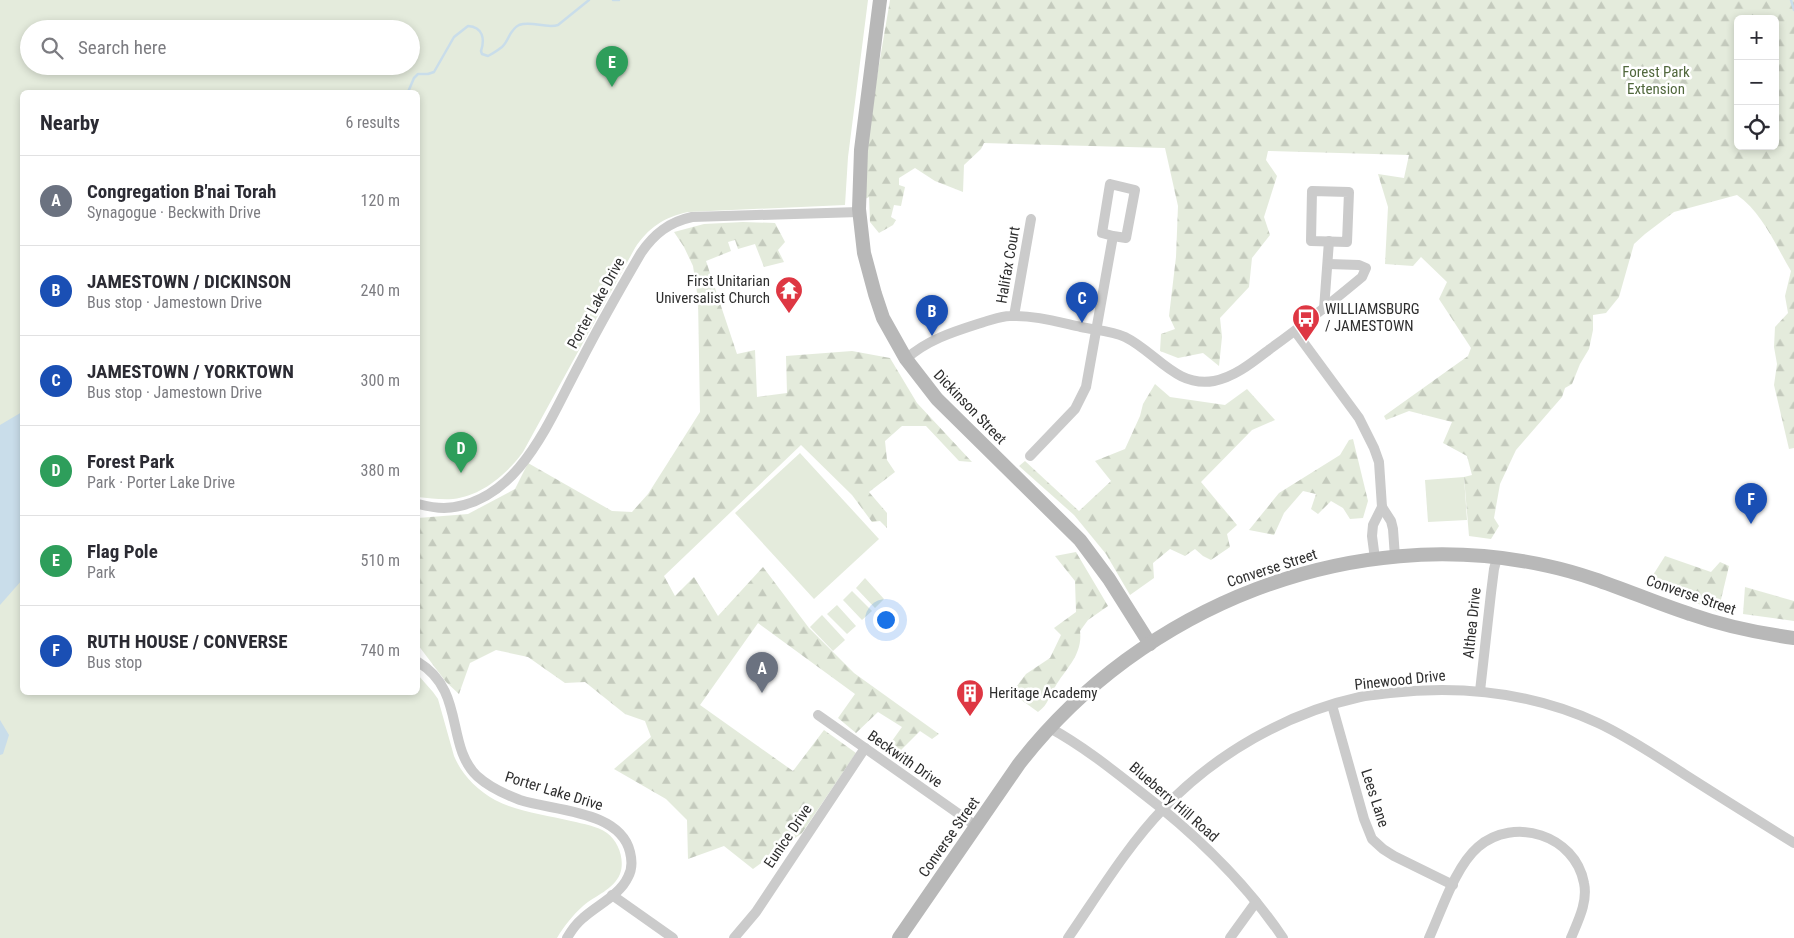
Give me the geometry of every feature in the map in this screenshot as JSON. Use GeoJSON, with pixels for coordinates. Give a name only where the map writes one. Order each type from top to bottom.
{"type":"FeatureCollection","features":[{"type":"Feature","properties":{"kind":"main road","name":"Dickinson Street"},"geometry":{"type":"LineString","coordinates":[[880,0],[861,150],[859,212],[862,242],[875,294],[888,329],[906,359],[941,404],[1080,540],[1109,579],[1150,644]]}},
{"type":"Feature","properties":{"kind":"main road","name":"Converse Street"},"geometry":{"type":"LineString","coordinates":[[899,938],[1019,764],[1050,728],[1101,680],[1131,656],[1201,612],[1255,588],[1305,573],[1375,559],[1433,555],[1497,558],[1574,572],[1608,582],[1710,620],[1752,632],[1794,638]]}},
{"type":"Feature","properties":{"kind":"street"},"geometry":{"type":"LineString","coordinates":[[1110,184],[1135,190],[1126,238],[1113,236],[1102,234],[1110,184]]}},
{"type":"Feature","properties":{"kind":"street"},"geometry":{"type":"LineString","coordinates":[[1312,191],[1349,192],[1347,242],[1329,241],[1311,241],[1312,191]]}},
{"type":"Feature","properties":{"kind":"street","name":"Porter Lake Drive"},"geometry":{"type":"LineString","coordinates":[[420,504],[442,508],[465,504],[486,495],[501,485],[522,466],[544,432],[580,362],[641,253],[652,238],[663,229],[676,221],[692,217],[859,212]]}},
{"type":"Feature","properties":{"kind":"street","name":"Halifax Court"},"geometry":{"type":"LineString","coordinates":[[1014,316],[1031,219]]}},
{"type":"Feature","properties":{"kind":"street"},"geometry":{"type":"LineString","coordinates":[[1030,456],[1075,408],[1086,387],[1113,236]]}},
{"type":"Feature","properties":{"kind":"street"},"geometry":{"type":"LineString","coordinates":[[1324,309],[1329,241]]}},
{"type":"Feature","properties":{"kind":"street"},"geometry":{"type":"LineString","coordinates":[[906,359],[916,350],[938,338],[1001,317],[1014,316],[1042,318],[1125,337],[1174,373],[1186,379],[1205,382],[1218,380],[1238,372],[1295,331],[1362,277],[1366,268],[1359,265],[1328,264]]}},
{"type":"Feature","properties":{"kind":"street"},"geometry":{"type":"LineString","coordinates":[[1295,331],[1367,430],[1379,462],[1382,507],[1391,521],[1393,529],[1394,557]]}},
{"type":"Feature","properties":{"kind":"street"},"geometry":{"type":"LineString","coordinates":[[1375,559],[1372,536],[1373,525],[1382,507]]}},
{"type":"Feature","properties":{"kind":"street","name":"Althea Drive"},"geometry":{"type":"LineString","coordinates":[[1480,691],[1492,585],[1497,558]]}},
{"type":"Feature","properties":{"kind":"street","name":"Porter Lake Drive"},"geometry":{"type":"LineString","coordinates":[[420,664],[431,672],[445,691],[464,758],[477,776],[507,795],[590,816],[605,822],[621,834],[626,841],[630,852],[631,871],[625,883],[582,919],[567,938]]}},
{"type":"Feature","properties":{"kind":"street","name":"Pinewood Drive"},"geometry":{"type":"LineString","coordinates":[[1068,938],[1142,834],[1163,808],[1208,769],[1238,747],[1292,720],[1332,705],[1361,697],[1400,692],[1480,691],[1537,702],[1598,723],[1649,752],[1794,843]]}},
{"type":"Feature","properties":{"kind":"street","name":"Lees Lane"},"geometry":{"type":"LineString","coordinates":[[1332,705],[1364,819],[1372,839],[1394,856],[1453,885]]}},
{"type":"Feature","properties":{"kind":"street","name":"Beckwith Drive"},"geometry":{"type":"LineString","coordinates":[[818,715],[976,826]]}},
{"type":"Feature","properties":{"kind":"street","name":"Blueberry Hill Road"},"geometry":{"type":"LineString","coordinates":[[1050,728],[1102,761],[1163,808],[1216,858],[1256,902],[1283,938]]}},
{"type":"Feature","properties":{"kind":"street","name":"Eunice Drive"},"geometry":{"type":"LineString","coordinates":[[734,938],[756,912],[864,748]]}},
{"type":"Feature","properties":{"kind":"street"},"geometry":{"type":"LineString","coordinates":[[1429,938],[1453,885],[1471,854],[1483,843],[1496,836],[1516,831],[1549,838],[1564,848],[1573,859],[1584,883],[1584,899],[1581,914],[1571,938]]}},
{"type":"Feature","properties":{"kind":"street"},"geometry":{"type":"LineString","coordinates":[[612,895],[674,938]]}},
{"type":"Feature","properties":{"kind":"street"},"geometry":{"type":"LineString","coordinates":[[1230,938],[1256,902]]}},
{"type":"Feature","properties":{"kind":"green space"},"geometry":{"type":"Polygon","coordinates":[[[0,0],[868,0],[848,157],[845,205],[688,212],[657,224],[635,248],[523,452],[493,483],[464,497],[453,499],[420,497],[420,90],[20,90],[20,695],[420,695],[420,677],[438,699],[454,756],[461,769],[476,787],[495,800],[513,808],[595,827],[607,833],[618,846],[622,863],[617,880],[604,892],[579,909],[557,938],[0,938],[0,0]]]}},
{"type":"Feature","properties":{"kind":"green space","name":"Forest Park Extension"},"geometry":{"type":"Polygon","coordinates":[[[890,0],[1794,0],[1794,448],[1789,449],[1774,385],[1777,364],[1774,347],[1775,327],[1788,313],[1785,296],[1791,271],[1761,220],[1746,202],[1737,195],[1674,212],[1634,244],[1619,297],[1606,313],[1593,315],[1593,330],[1589,349],[1580,364],[1572,384],[1565,388],[1562,397],[1516,450],[1500,484],[1494,518],[1499,526],[1491,539],[1469,536],[1464,477],[1472,475],[1467,456],[1443,443],[1452,422],[1409,411],[1386,420],[1384,416],[1468,356],[1471,348],[1439,299],[1447,282],[1421,257],[1413,266],[1385,264],[1388,207],[1378,174],[1404,178],[1409,155],[1268,151],[1266,160],[1277,176],[1264,217],[1270,235],[1252,258],[1249,287],[1220,318],[1222,337],[1219,366],[1203,353],[1178,358],[1160,351],[1161,334],[1175,329],[1169,316],[1176,257],[1178,206],[1165,148],[984,143],[981,149],[964,165],[963,192],[935,181],[915,168],[899,178],[899,185],[905,187],[901,206],[894,205],[891,217],[896,220],[893,225],[879,233],[870,222],[869,197],[863,200],[871,112],[890,0]]]}},
{"type":"Feature","properties":{"kind":"green space"},"geometry":{"type":"Polygon","coordinates":[[[775,223],[785,242],[778,250],[784,262],[764,267],[755,244],[738,249],[735,240],[728,242],[731,251],[706,261],[737,354],[755,350],[757,397],[787,393],[786,356],[852,351],[890,358],[917,403],[972,462],[959,461],[926,426],[902,426],[885,441],[887,460],[895,472],[869,492],[887,513],[887,528],[880,521],[872,522],[852,495],[801,445],[664,576],[675,596],[694,577],[718,616],[763,567],[809,628],[854,673],[939,734],[932,739],[920,731],[894,757],[884,752],[902,727],[878,712],[856,733],[838,718],[855,694],[758,623],[700,705],[793,771],[824,730],[856,753],[802,833],[753,869],[724,846],[688,859],[687,820],[666,799],[614,769],[651,737],[645,721],[625,714],[585,682],[565,683],[528,657],[496,650],[470,663],[459,694],[446,682],[420,648],[420,518],[468,514],[515,489],[528,463],[612,511],[632,512],[648,494],[700,412],[698,299],[693,266],[674,232],[704,224],[775,223]]]}},
{"type":"Feature","properties":{"kind":"green space"},"geometry":{"type":"Polygon","coordinates":[[[1155,384],[1170,397],[1225,405],[1247,389],[1275,420],[1252,430],[1201,482],[1237,525],[1227,534],[1230,547],[1211,560],[1195,549],[1185,556],[1170,549],[1153,563],[1154,578],[1130,595],[1106,554],[1074,515],[1019,466],[1025,461],[1079,511],[1111,481],[1095,461],[1125,449],[1140,416],[1143,404],[1155,384]]]}},
{"type":"Feature","properties":{"kind":"green space"},"geometry":{"type":"Polygon","coordinates":[[[1353,439],[1368,501],[1363,518],[1350,519],[1343,508],[1331,501],[1318,514],[1311,509],[1316,494],[1303,491],[1284,513],[1274,535],[1249,530],[1279,493],[1340,455],[1349,440],[1353,439]]]}},
{"type":"Feature","properties":{"kind":"green space"},"geometry":{"type":"Polygon","coordinates":[[[800,453],[879,539],[814,599],[735,513],[800,453]]]}},
{"type":"Feature","properties":{"kind":"green space"},"geometry":{"type":"Polygon","coordinates":[[[1464,477],[1467,520],[1428,522],[1425,480],[1464,477]]]}},
{"type":"Feature","properties":{"kind":"green space"},"geometry":{"type":"Polygon","coordinates":[[[1076,552],[1108,606],[1088,620],[1080,631],[1079,647],[1073,661],[1042,709],[1038,712],[1020,699],[1014,690],[1026,674],[1050,658],[1061,635],[1054,628],[1076,612],[1075,581],[1055,556],[1076,552]]]}},
{"type":"Feature","properties":{"kind":"green space"},"geometry":{"type":"Polygon","coordinates":[[[1665,556],[1711,572],[1720,562],[1729,566],[1718,612],[1648,583],[1665,556]]]}},
{"type":"Feature","properties":{"kind":"green space"},"geometry":{"type":"Polygon","coordinates":[[[865,578],[884,599],[875,608],[856,588],[865,578]]]}},
{"type":"Feature","properties":{"kind":"green space"},"geometry":{"type":"Polygon","coordinates":[[[1745,587],[1794,601],[1794,621],[1743,614],[1745,587]]]}},
{"type":"Feature","properties":{"kind":"green space"},"geometry":{"type":"Polygon","coordinates":[[[852,591],[872,611],[862,620],[843,600],[852,591]]]}},
{"type":"Feature","properties":{"kind":"green space"},"geometry":{"type":"Polygon","coordinates":[[[837,605],[856,626],[847,634],[827,614],[837,605]]]}},
{"type":"Feature","properties":{"kind":"green space"},"geometry":{"type":"Polygon","coordinates":[[[822,615],[845,640],[833,651],[810,627],[822,615]]]}},
{"type":"Feature","properties":{"kind":"water"},"geometry":{"type":"Polygon","coordinates":[[[20,413],[20,582],[0,605],[0,425],[20,413]]]}},
{"type":"Feature","properties":{"kind":"water"},"geometry":{"type":"Polygon","coordinates":[[[0,720],[9,735],[3,754],[0,755],[0,720]]]}},
{"type":"Feature","properties":{"kind":"waterway"},"geometry":{"type":"LineString","coordinates":[[420,74],[434,72],[454,37],[468,26],[480,31],[483,38],[481,51],[482,54],[488,56],[502,47],[513,30],[519,25],[528,23],[549,26],[558,25],[589,0]]}},
{"type":"Feature","properties":{"kind":"waterway"},"geometry":{"type":"LineString","coordinates":[[613,0],[619,0]]}},
{"type":"Feature","properties":{"kind":"waterway"},"geometry":{"type":"LineString","coordinates":[[1791,0],[1794,10]]}},
{"type":"Feature","properties":{"kind":"waterway"},"geometry":{"type":"LineString","coordinates":[[409,90],[417,75]]}},
{"type":"Feature","properties":{"kind":"place","name":"Flag Pole"},"geometry":{"type":"Point","coordinates":[612,87]}},
{"type":"Feature","properties":{"kind":"place","name":"First Unitarian Universalist Church"},"geometry":{"type":"Point","coordinates":[789,314]}},
{"type":"Feature","properties":{"kind":"place","name":"JAMESTOWN / YORKTOWN"},"geometry":{"type":"Point","coordinates":[1082,323]}},
{"type":"Feature","properties":{"kind":"place","name":"JAMESTOWN / DICKINSON"},"geometry":{"type":"Point","coordinates":[932,336]}},
{"type":"Feature","properties":{"kind":"place","name":"WILLIAMSBURG / JAMESTOWN"},"geometry":{"type":"Point","coordinates":[1306,342]}},
{"type":"Feature","properties":{"kind":"place","name":"Forest Park"},"geometry":{"type":"Point","coordinates":[461,473]}},
{"type":"Feature","properties":{"kind":"place","name":"RUTH HOUSE / CONVERSE"},"geometry":{"type":"Point","coordinates":[1751,524]}},
{"type":"Feature","properties":{"kind":"place","name":"Congregation B'nai Torah"},"geometry":{"type":"Point","coordinates":[762,693]}},
{"type":"Feature","properties":{"kind":"place","name":"Heritage Academy"},"geometry":{"type":"Point","coordinates":[970,717]}}]}
